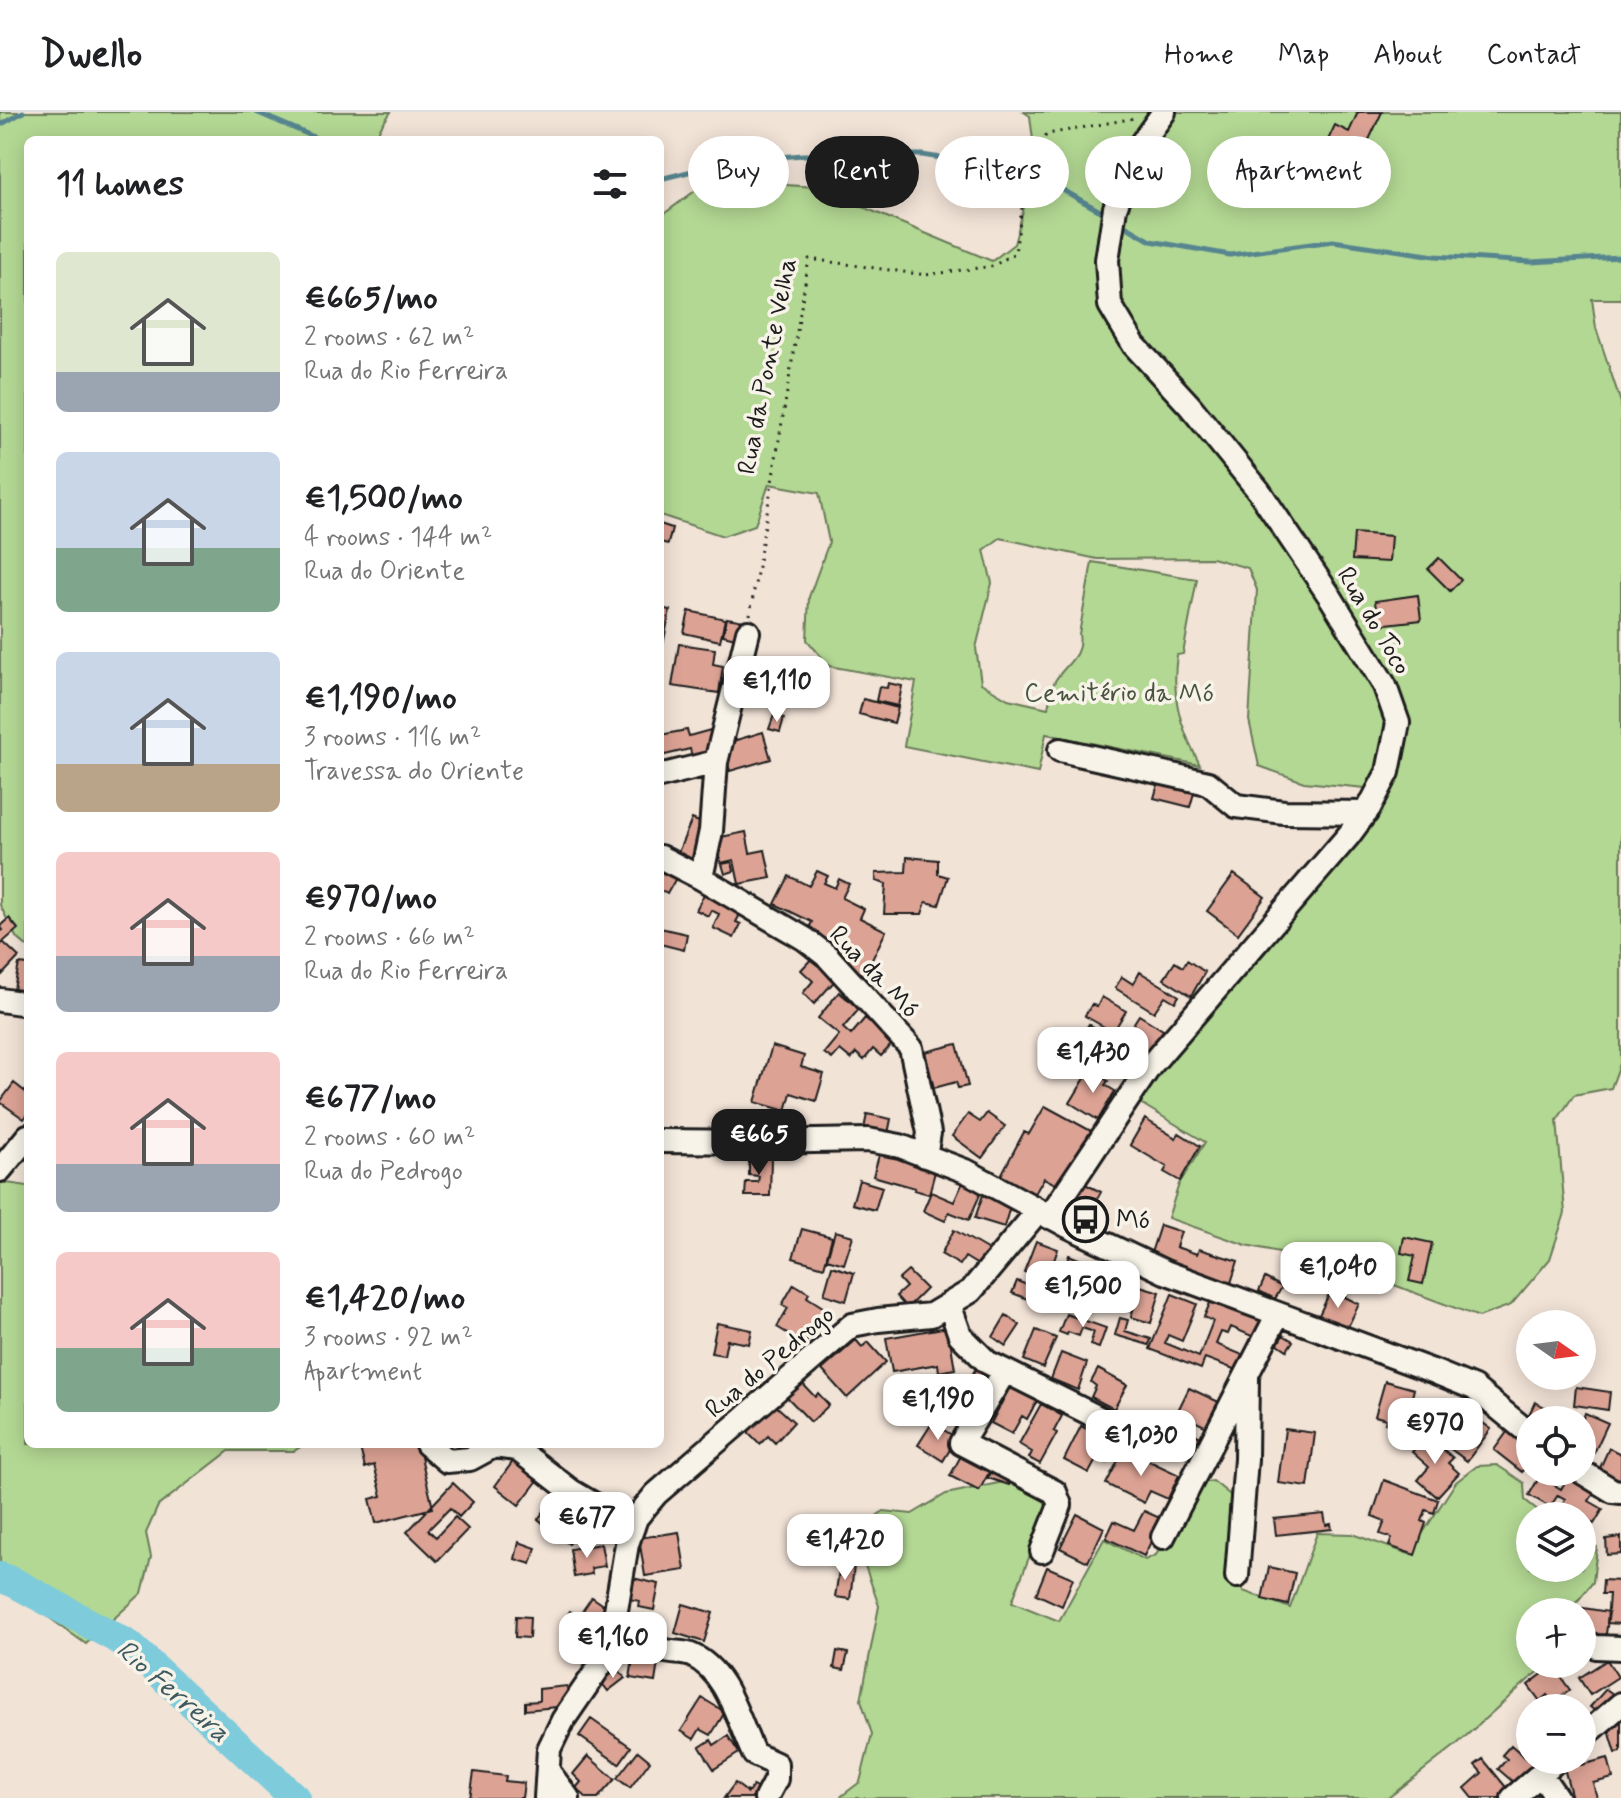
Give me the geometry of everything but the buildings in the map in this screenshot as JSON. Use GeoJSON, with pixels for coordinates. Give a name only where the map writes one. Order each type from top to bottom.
{"type":"FeatureCollection","features":[{"type":"Feature","properties":{"kind":"street","name":"Rua do Toco"},"geometry":{"type":"LineString","coordinates":[[1044,1214],[1150,1066],[1366,813],[1388,772],[1398,723],[1385,686],[1331,598],[1259,491],[1190,406],[1134,345],[1110,305],[1107,260],[1115,208],[1138,148],[1163,112]]}},
{"type":"Feature","properties":{"kind":"street"},"geometry":{"type":"LineString","coordinates":[[701,878],[711,831],[716,762],[748,632]]}},
{"type":"Feature","properties":{"kind":"street"},"geometry":{"type":"LineString","coordinates":[[1060,750],[1208,783],[1236,806],[1284,812],[1366,813]]}},
{"type":"Feature","properties":{"kind":"street"},"geometry":{"type":"LineString","coordinates":[[664,775],[716,762]]}},
{"type":"Feature","properties":{"kind":"street","name":"Rua da Mó"},"geometry":{"type":"LineString","coordinates":[[664,859],[817,948],[911,1048],[929,1133],[925,1156]]}},
{"type":"Feature","properties":{"kind":"street"},"geometry":{"type":"LineString","coordinates":[[0,1000],[24,1003]]}},
{"type":"Feature","properties":{"kind":"street"},"geometry":{"type":"LineString","coordinates":[[664,1141],[868,1140],[900,1146],[968,1172],[1044,1214],[1165,1272],[1474,1388],[1516,1422]]}},
{"type":"Feature","properties":{"kind":"street"},"geometry":{"type":"LineString","coordinates":[[0,1170],[24,1141]]}},
{"type":"Feature","properties":{"kind":"street","name":"Rua do Pedrogo"},"geometry":{"type":"LineString","coordinates":[[546,1798],[549,1749],[563,1720],[600,1666],[611,1640],[627,1544],[636,1518],[656,1494],[852,1325],[931,1315],[971,1291],[1044,1214]]}},
{"type":"Feature","properties":{"kind":"street"},"geometry":{"type":"LineString","coordinates":[[949,1304],[960,1335],[987,1362],[1149,1443]]}},
{"type":"Feature","properties":{"kind":"street"},"geometry":{"type":"LineString","coordinates":[[1163,1537],[1278,1314]]}},
{"type":"Feature","properties":{"kind":"street"},"geometry":{"type":"LineString","coordinates":[[1005,1371],[961,1443],[1055,1492],[1060,1505],[1042,1551]]}},
{"type":"Feature","properties":{"kind":"street"},"geometry":{"type":"LineString","coordinates":[[1237,1576],[1247,1372]]}},
{"type":"Feature","properties":{"kind":"street"},"geometry":{"type":"LineString","coordinates":[[1214,1437],[1232,1434],[1246,1440]]}},
{"type":"Feature","properties":{"kind":"street"},"geometry":{"type":"LineString","coordinates":[[432,1448],[447,1461],[470,1459],[490,1448]]}},
{"type":"Feature","properties":{"kind":"street"},"geometry":{"type":"LineString","coordinates":[[509,1448],[517,1449],[571,1491],[633,1527]]}},
{"type":"Feature","properties":{"kind":"street"},"geometry":{"type":"LineString","coordinates":[[1596,1481],[1613,1491],[1621,1492]]}},
{"type":"Feature","properties":{"kind":"street"},"geometry":{"type":"LineString","coordinates":[[611,1640],[691,1654],[710,1668],[733,1700],[754,1754],[776,1764],[776,1779],[766,1798]]}},
{"type":"Feature","properties":{"kind":"street"},"geometry":{"type":"LineString","coordinates":[[1596,1647],[1621,1648]]}},
{"type":"Feature","properties":{"kind":"street"},"geometry":{"type":"LineString","coordinates":[[1596,1726],[1621,1704]]}},
{"type":"Feature","properties":{"kind":"street"},"geometry":{"type":"LineString","coordinates":[[548,1771],[568,1798]]}},
{"type":"Feature","properties":{"kind":"street"},"geometry":{"type":"LineString","coordinates":[[1513,1798],[1541,1774]]}},
{"type":"Feature","properties":{"kind":"street"},"geometry":{"type":"LineString","coordinates":[[1551,1774],[1557,1798]]}},
{"type":"Feature","properties":{"kind":"path","name":"Rua da Ponte Velha"},"geometry":{"type":"LineString","coordinates":[[748,632],[809,259],[926,275],[993,266],[1015,253],[1031,148],[1048,134],[1163,112]]}},
{"type":"Feature","properties":{"kind":"green space"},"geometry":{"type":"Polygon","coordinates":[[[0,112],[391,112],[377,136],[24,136],[24,944],[16,937],[0,905],[0,112]]]}},
{"type":"Feature","properties":{"kind":"green space","name":"Cemitério da Mó"},"geometry":{"type":"Polygon","coordinates":[[[1024,112],[1621,112],[1621,299],[1592,299],[1596,328],[1621,403],[1621,1061],[1611,1088],[1574,1095],[1557,1120],[1565,1213],[1550,1259],[1511,1305],[1479,1317],[1341,1265],[1246,1245],[1168,1218],[1179,1184],[1205,1142],[1140,1103],[1160,1069],[1383,809],[1365,788],[1304,782],[1259,766],[1249,720],[1257,590],[1248,568],[1212,558],[1097,559],[1000,538],[984,550],[992,583],[976,648],[981,683],[1008,699],[1048,708],[1055,681],[1078,649],[1092,562],[1197,579],[1183,654],[1177,655],[1175,685],[1182,724],[1200,765],[1046,734],[1038,773],[904,746],[916,682],[829,666],[807,640],[809,597],[829,542],[819,493],[769,484],[755,525],[723,536],[664,516],[664,213],[688,196],[688,208],[789,208],[789,185],[805,186],[805,208],[865,208],[992,261],[1014,244],[1024,208],[1069,208],[1069,136],[1032,136],[1030,116],[1024,112]]]}},
{"type":"Feature","properties":{"kind":"green space"},"geometry":{"type":"Polygon","coordinates":[[[0,1182],[24,1185],[24,1448],[299,1448],[294,1451],[229,1451],[158,1506],[146,1533],[151,1557],[142,1593],[86,1644],[23,1599],[0,1588],[0,1182]]]}},
{"type":"Feature","properties":{"kind":"green space"},"geometry":{"type":"Polygon","coordinates":[[[1497,1465],[1516,1478],[1516,1486],[1524,1486],[1528,1502],[1516,1502],[1516,1582],[1593,1582],[1580,1598],[1516,1598],[1516,1678],[1531,1678],[1456,1745],[1388,1798],[839,1798],[860,1782],[872,1734],[861,1700],[879,1606],[854,1534],[883,1511],[912,1514],[946,1494],[1003,1482],[1034,1483],[1048,1498],[1043,1521],[1012,1602],[1059,1621],[1104,1539],[1145,1560],[1156,1555],[1199,1483],[1213,1481],[1234,1498],[1231,1556],[1243,1591],[1290,1608],[1317,1533],[1352,1534],[1409,1554],[1456,1482],[1477,1466],[1497,1465]]]}},
{"type":"Feature","properties":{"kind":"waterway"},"geometry":{"type":"LineString","coordinates":[[0,125],[23,112]]}},
{"type":"Feature","properties":{"kind":"waterway"},"geometry":{"type":"LineString","coordinates":[[256,112],[312,136]]}},
{"type":"Feature","properties":{"kind":"waterway"},"geometry":{"type":"LineString","coordinates":[[664,178],[733,161],[803,155],[922,155],[1031,172],[1100,211]]}},
{"type":"Feature","properties":{"kind":"waterway"},"geometry":{"type":"LineString","coordinates":[[1127,227],[1151,241],[1230,255],[1333,241],[1435,256],[1531,262],[1621,257]]}},
{"type":"Feature","properties":{"kind":"waterway","name":"Rio Ferreira"},"geometry":{"type":"LineString","coordinates":[[0,1577],[129,1645],[295,1798]]}},
{"type":"Feature","properties":{"kind":"place","name":"Mó"},"geometry":{"type":"Point","coordinates":[1085,1219]}}]}
